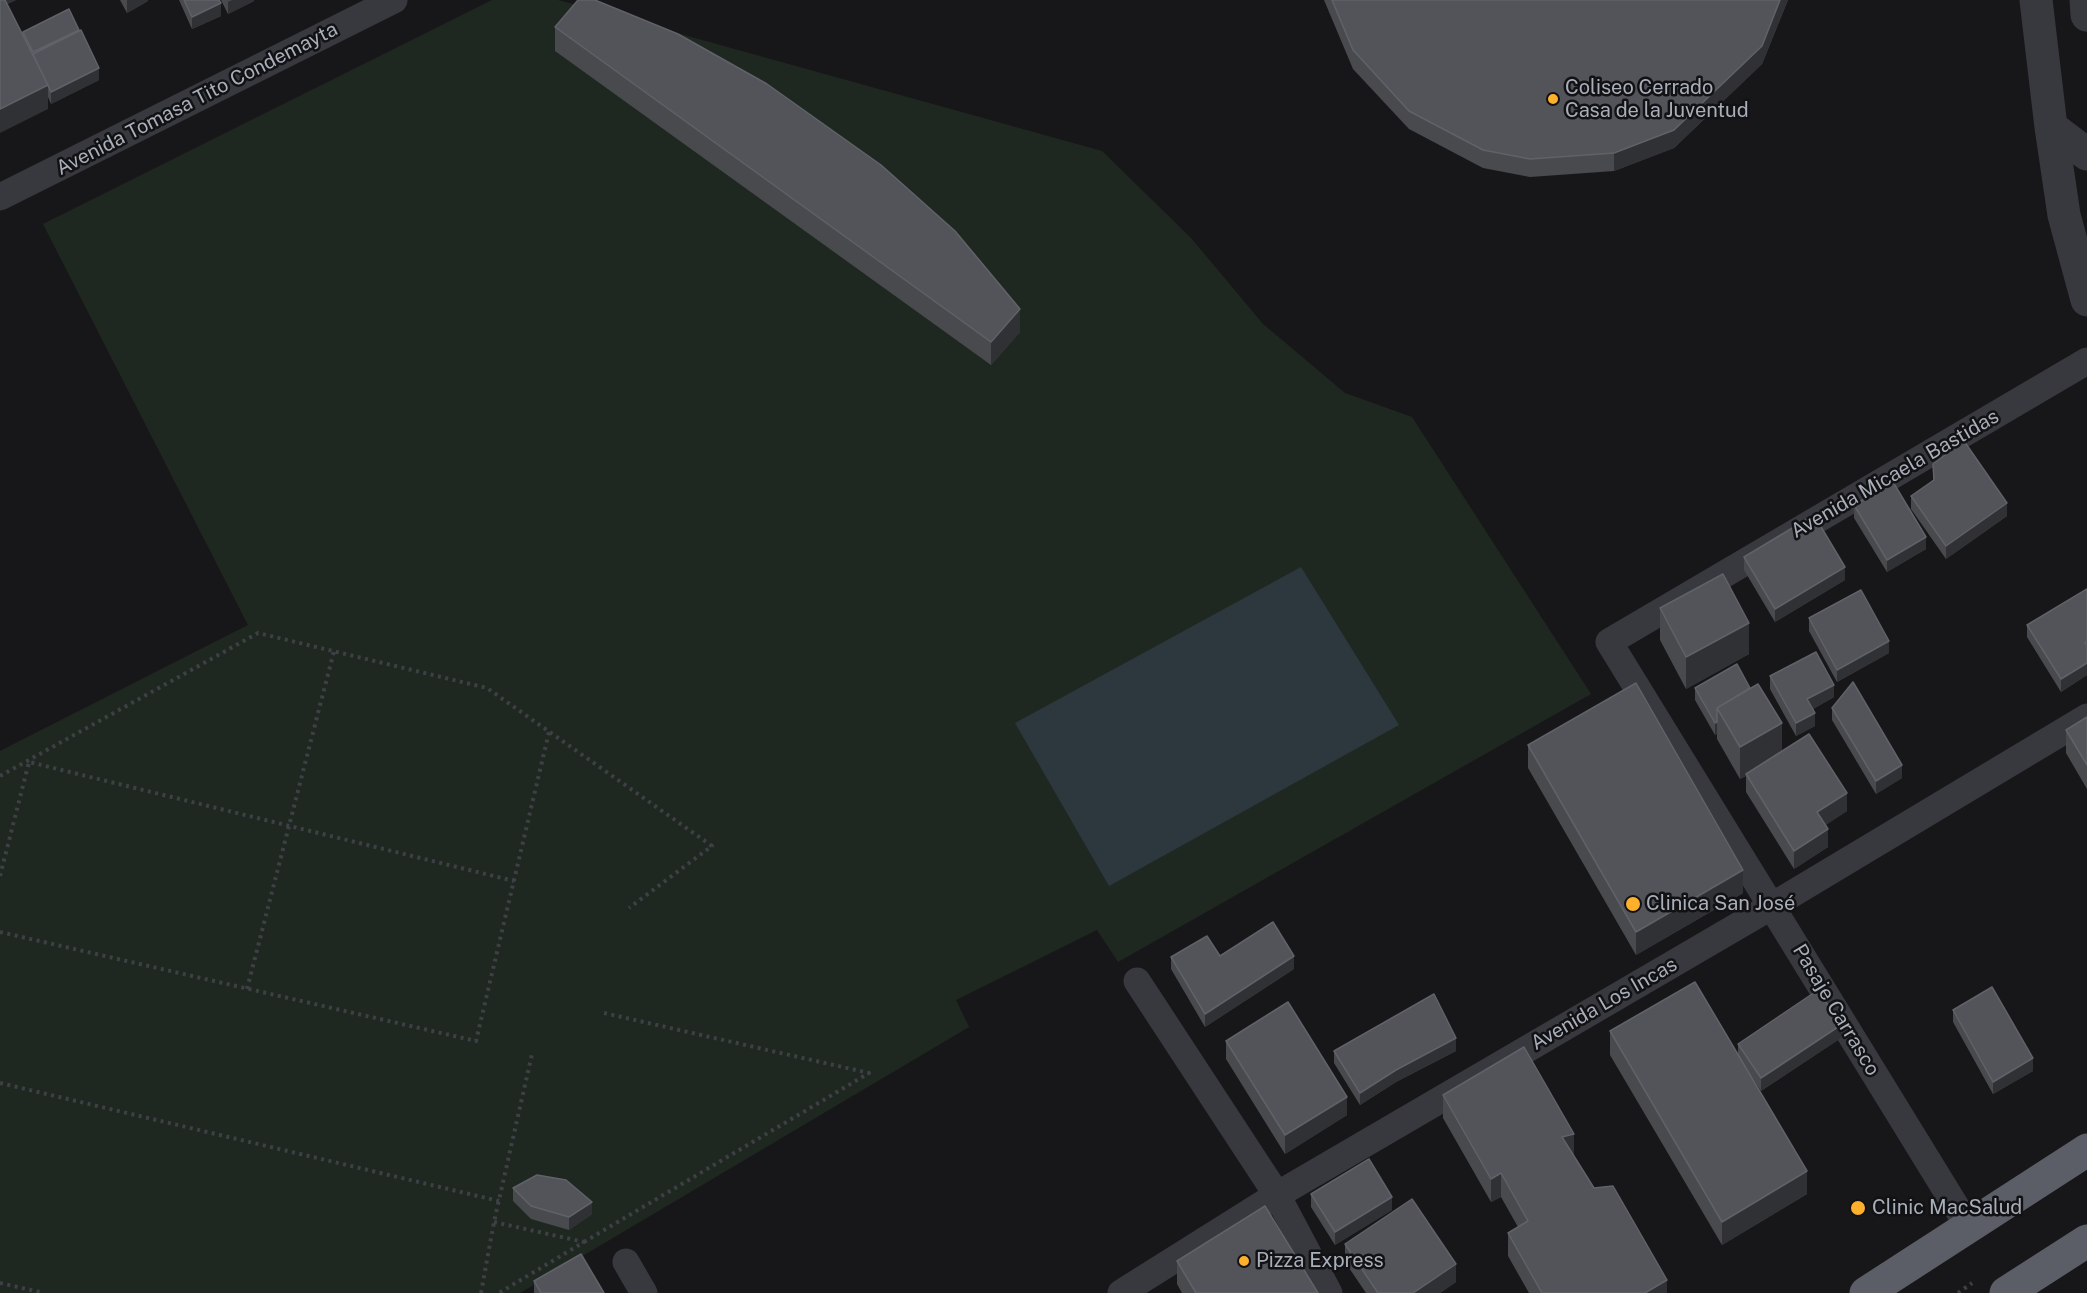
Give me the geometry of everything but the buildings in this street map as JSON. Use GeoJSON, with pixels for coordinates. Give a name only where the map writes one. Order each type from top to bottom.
{"type":"FeatureCollection","features":[{"type":"Feature","properties":{"kind":"highway"},"geometry":{"type":"LineString","coordinates":[[1866,1293],[2087,1150]]}},
{"type":"Feature","properties":{"kind":"highway"},"geometry":{"type":"LineString","coordinates":[[2006,1293],[2087,1241]]}},
{"type":"Feature","properties":{"kind":"street","name":"Avenida Tomasa Tito Condemayta"},"geometry":{"type":"LineString","coordinates":[[0,197],[394,0]]}},
{"type":"Feature","properties":{"kind":"street"},"geometry":{"type":"LineString","coordinates":[[2036,0],[2064,214],[2087,300]]}},
{"type":"Feature","properties":{"kind":"street"},"geometry":{"type":"LineString","coordinates":[[2086,0],[2087,15]]}},
{"type":"Feature","properties":{"kind":"street"},"geometry":{"type":"LineString","coordinates":[[2051,127],[2087,154]]}},
{"type":"Feature","properties":{"kind":"street","name":"Avenida Micaela Bastidas"},"geometry":{"type":"LineString","coordinates":[[1609,642],[2087,362]]}},
{"type":"Feature","properties":{"kind":"street","name":"Pasaje Carrasco"},"geometry":{"type":"LineString","coordinates":[[1609,642],[1968,1226]]}},
{"type":"Feature","properties":{"kind":"street","name":"Avenida Los Incas"},"geometry":{"type":"LineString","coordinates":[[1121,1293],[1276,1195],[1772,906],[2087,717]]}},
{"type":"Feature","properties":{"kind":"street"},"geometry":{"type":"LineString","coordinates":[[1137,981],[1276,1195],[1329,1293]]}},
{"type":"Feature","properties":{"kind":"street"},"geometry":{"type":"LineString","coordinates":[[626,1262],[644,1293]]}},
{"type":"Feature","properties":{"kind":"path"},"geometry":{"type":"LineString","coordinates":[[0,776],[29,762],[258,633],[487,688],[712,846],[629,908]]}},
{"type":"Feature","properties":{"kind":"path"},"geometry":{"type":"LineString","coordinates":[[247,988],[334,651]]}},
{"type":"Feature","properties":{"kind":"path"},"geometry":{"type":"LineString","coordinates":[[0,932],[476,1041],[549,732]]}},
{"type":"Feature","properties":{"kind":"path"},"geometry":{"type":"LineString","coordinates":[[29,762],[514,881]]}},
{"type":"Feature","properties":{"kind":"path"},"geometry":{"type":"LineString","coordinates":[[0,876],[29,762]]}},
{"type":"Feature","properties":{"kind":"path"},"geometry":{"type":"LineString","coordinates":[[499,1293],[869,1073],[604,1013]]}},
{"type":"Feature","properties":{"kind":"path"},"geometry":{"type":"LineString","coordinates":[[481,1293],[494,1222],[532,1054]]}},
{"type":"Feature","properties":{"kind":"path"},"geometry":{"type":"LineString","coordinates":[[0,1083],[499,1201]]}},
{"type":"Feature","properties":{"kind":"path"},"geometry":{"type":"LineString","coordinates":[[494,1222],[584,1242]]}},
{"type":"Feature","properties":{"kind":"path"},"geometry":{"type":"LineString","coordinates":[[0,1283],[44,1293]]}},
{"type":"Feature","properties":{"kind":"shaded area"},"geometry":{"type":"Polygon","coordinates":[[[492,0],[558,0],[1102,151],[1191,238],[1263,324],[1345,393],[1412,417],[1591,694],[1118,962],[1097,930],[956,1000],[969,1027],[520,1293],[0,1293],[0,751],[248,625],[43,224],[492,0]]]}},
{"type":"Feature","properties":{"kind":"shaded area"},"geometry":{"type":"Polygon","coordinates":[[[1301,567],[1399,725],[1109,886],[1015,723],[1301,567]]]}},
{"type":"Feature","properties":{"kind":"place","name":"Coliseo Cerrado Casa de la Juventud"},"geometry":{"type":"Point","coordinates":[1553,99]}},
{"type":"Feature","properties":{"kind":"place","name":"Clinica San José"},"geometry":{"type":"Point","coordinates":[1633,904]}},
{"type":"Feature","properties":{"kind":"place","name":"Clinic MacSalud"},"geometry":{"type":"Point","coordinates":[1858,1208]}},
{"type":"Feature","properties":{"kind":"place","name":"Pizza Express"},"geometry":{"type":"Point","coordinates":[1244,1261]}}]}
